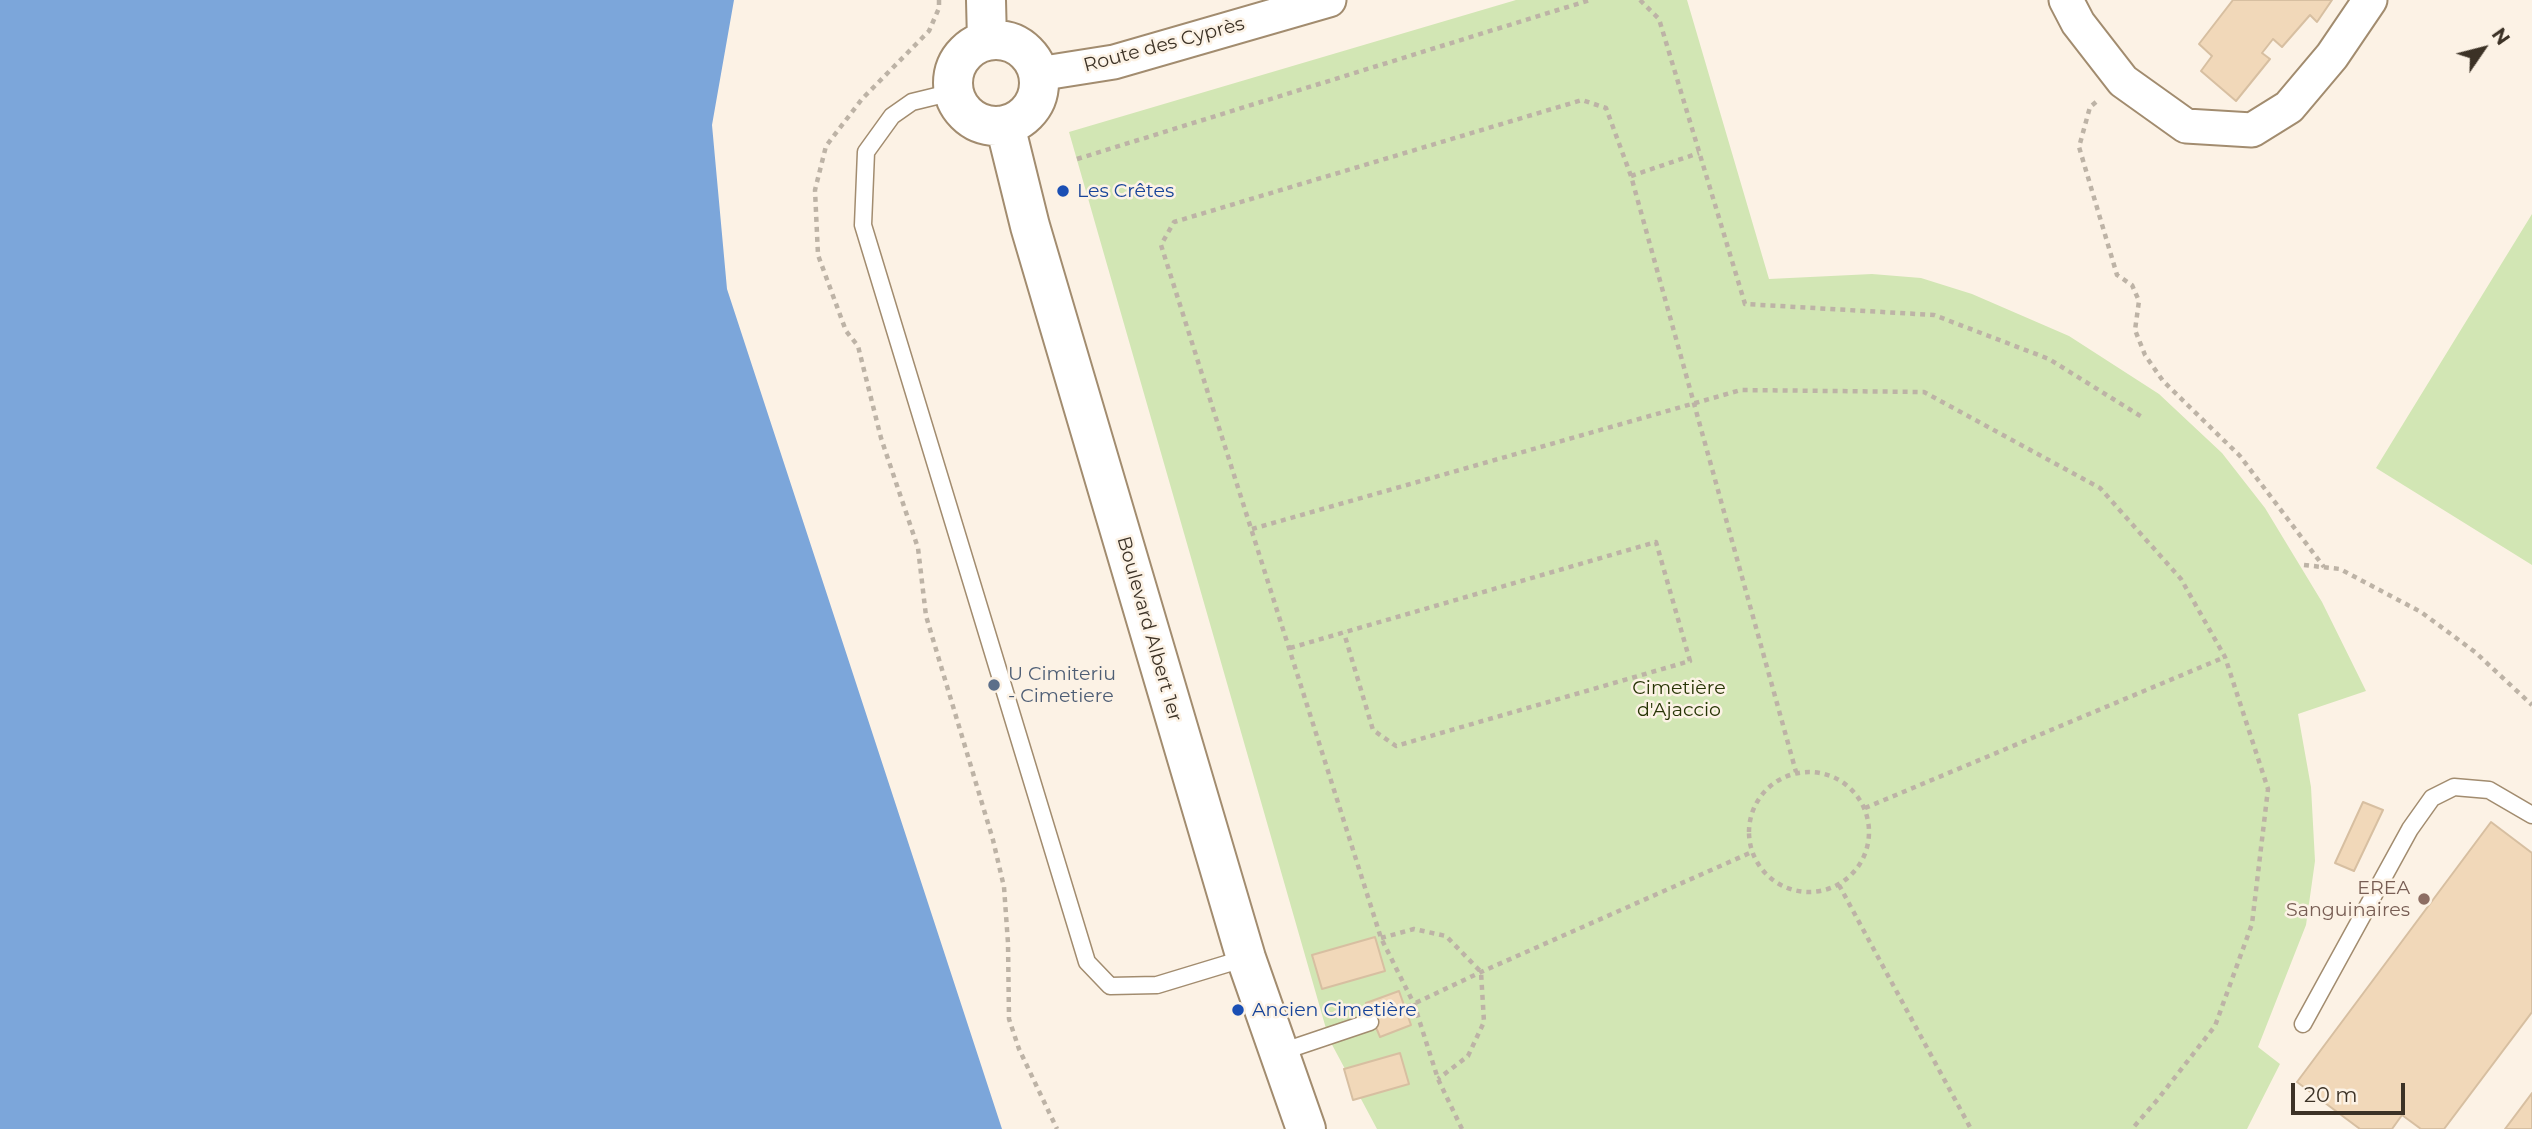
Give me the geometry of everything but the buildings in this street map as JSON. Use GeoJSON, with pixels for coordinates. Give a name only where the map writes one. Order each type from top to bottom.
{"type":"FeatureCollection","features":[{"type":"Feature","properties":{"kind":"main road"},"geometry":{"type":"LineString","coordinates":[[986,0],[986,41]]}},
{"type":"Feature","properties":{"kind":"main road"},"geometry":{"type":"LineString","coordinates":[[986,41],[1013,43],[1033,61],[1038,74],[1035,100],[1028,112],[1005,125],[991,126],[967,115],[953,92],[956,65],[974,46],[986,41]]}},
{"type":"Feature","properties":{"kind":"main road","name":"Boulevard Albert 1er"},"geometry":{"type":"LineString","coordinates":[[1005,125],[1030,226],[1246,958],[1306,1129]]}},
{"type":"Feature","properties":{"kind":"street","name":"Route des Cyprès"},"geometry":{"type":"LineString","coordinates":[[1038,74],[1114,62],[1329,0]]}},
{"type":"Feature","properties":{"kind":"street"},"geometry":{"type":"LineString","coordinates":[[2066,0],[2078,23],[2123,81],[2186,126],[2252,130],[2289,107],[2332,56],[2370,0]]}},
{"type":"Feature","properties":{"kind":"lane"},"geometry":{"type":"LineString","coordinates":[[953,92],[912,102],[891,116],[866,152],[863,225],[1087,962],[1110,986],[1157,985],[1246,958]]}},
{"type":"Feature","properties":{"kind":"lane"},"geometry":{"type":"LineString","coordinates":[[2303,1024],[2410,829],[2432,798],[2454,787],[2489,790],[2532,815]]}},
{"type":"Feature","properties":{"kind":"lane"},"geometry":{"type":"LineString","coordinates":[[1278,1053],[1370,1022]]}},
{"type":"Feature","properties":{"kind":"path"},"geometry":{"type":"LineString","coordinates":[[939,0],[939,8],[929,31],[862,99],[826,146],[815,190],[818,255],[846,331],[859,346],[881,438],[918,548],[926,616],[993,840],[1004,887],[1009,1019],[1019,1049],[1056,1129]]}},
{"type":"Feature","properties":{"kind":"path"},"geometry":{"type":"LineString","coordinates":[[1077,159],[1590,0]]}},
{"type":"Feature","properties":{"kind":"path"},"geometry":{"type":"LineString","coordinates":[[1640,0],[1659,19],[1745,304],[1934,315],[2049,359],[2142,417]]}},
{"type":"Feature","properties":{"kind":"path"},"geometry":{"type":"LineString","coordinates":[[2123,81],[2090,107],[2079,147],[2117,275],[2132,285],[2139,301],[2135,330],[2145,355],[2163,381],[2240,456],[2324,567]]}},
{"type":"Feature","properties":{"kind":"path"},"geometry":{"type":"LineString","coordinates":[[1462,1129],[1438,1079],[1414,1004],[1381,938],[1161,245],[1174,222],[1582,100],[1606,108],[1631,176],[1796,772]]}},
{"type":"Feature","properties":{"kind":"path"},"geometry":{"type":"LineString","coordinates":[[1631,176],[1699,153]]}},
{"type":"Feature","properties":{"kind":"path"},"geometry":{"type":"LineString","coordinates":[[1252,528],[1741,390],[1924,392],[2100,488],[2181,579],[2225,657],[2268,789],[2252,924],[2215,1026],[2132,1129]]}},
{"type":"Feature","properties":{"kind":"path"},"geometry":{"type":"LineString","coordinates":[[1290,648],[1656,542],[1690,661],[1396,746],[1373,730],[1344,633]]}},
{"type":"Feature","properties":{"kind":"path"},"geometry":{"type":"LineString","coordinates":[[2304,565],[2340,569],[2421,612],[2475,652],[2532,705]]}},
{"type":"Feature","properties":{"kind":"path"},"geometry":{"type":"LineString","coordinates":[[1865,808],[2225,657]]}},
{"type":"Feature","properties":{"kind":"path"},"geometry":{"type":"LineString","coordinates":[[1796,772],[1818,772],[1838,778],[1854,790],[1865,808],[1870,825],[1869,843],[1863,860],[1853,874],[1839,885],[1819,892],[1798,892],[1778,884],[1763,871],[1752,852],[1749,832],[1752,811],[1762,793],[1777,780],[1796,772]]}},
{"type":"Feature","properties":{"kind":"path"},"geometry":{"type":"LineString","coordinates":[[1408,1007],[1752,852]]}},
{"type":"Feature","properties":{"kind":"path"},"geometry":{"type":"LineString","coordinates":[[1839,885],[1971,1129]]}},
{"type":"Feature","properties":{"kind":"path"},"geometry":{"type":"LineString","coordinates":[[1381,938],[1414,929],[1447,936],[1481,972],[1484,1022],[1468,1056],[1438,1079]]}},
{"type":"Feature","properties":{"kind":"green space","name":"Cimetière d'Ajaccio"},"geometry":{"type":"Polygon","coordinates":[[[1516,0],[1687,0],[1769,279],[1872,274],[1921,278],[1972,294],[2069,336],[2159,394],[2222,453],[2265,508],[2322,602],[2366,691],[2298,714],[2311,787],[2315,861],[2306,925],[2258,1047],[2280,1064],[2247,1129],[1377,1129],[1329,1039],[1069,132],[1516,0]]]}},
{"type":"Feature","properties":{"kind":"green space"},"geometry":{"type":"Polygon","coordinates":[[[2532,214],[2532,565],[2376,468],[2532,214]]]}},
{"type":"Feature","properties":{"kind":"water"},"geometry":{"type":"Polygon","coordinates":[[[0,0],[734,0],[712,125],[727,289],[1002,1129],[0,1129],[0,0]]]}},
{"type":"Feature","properties":{"kind":"place","name":"Les Crêtes"},"geometry":{"type":"Point","coordinates":[1063,191]}},
{"type":"Feature","properties":{"kind":"place","name":"U Cimiteriu - Cimetiere"},"geometry":{"type":"Point","coordinates":[994,685]}},
{"type":"Feature","properties":{"kind":"place","name":"EREA Sanguinaires"},"geometry":{"type":"Point","coordinates":[2424,899]}},
{"type":"Feature","properties":{"kind":"place","name":"Ancien Cimetière"},"geometry":{"type":"Point","coordinates":[1238,1010]}}]}
